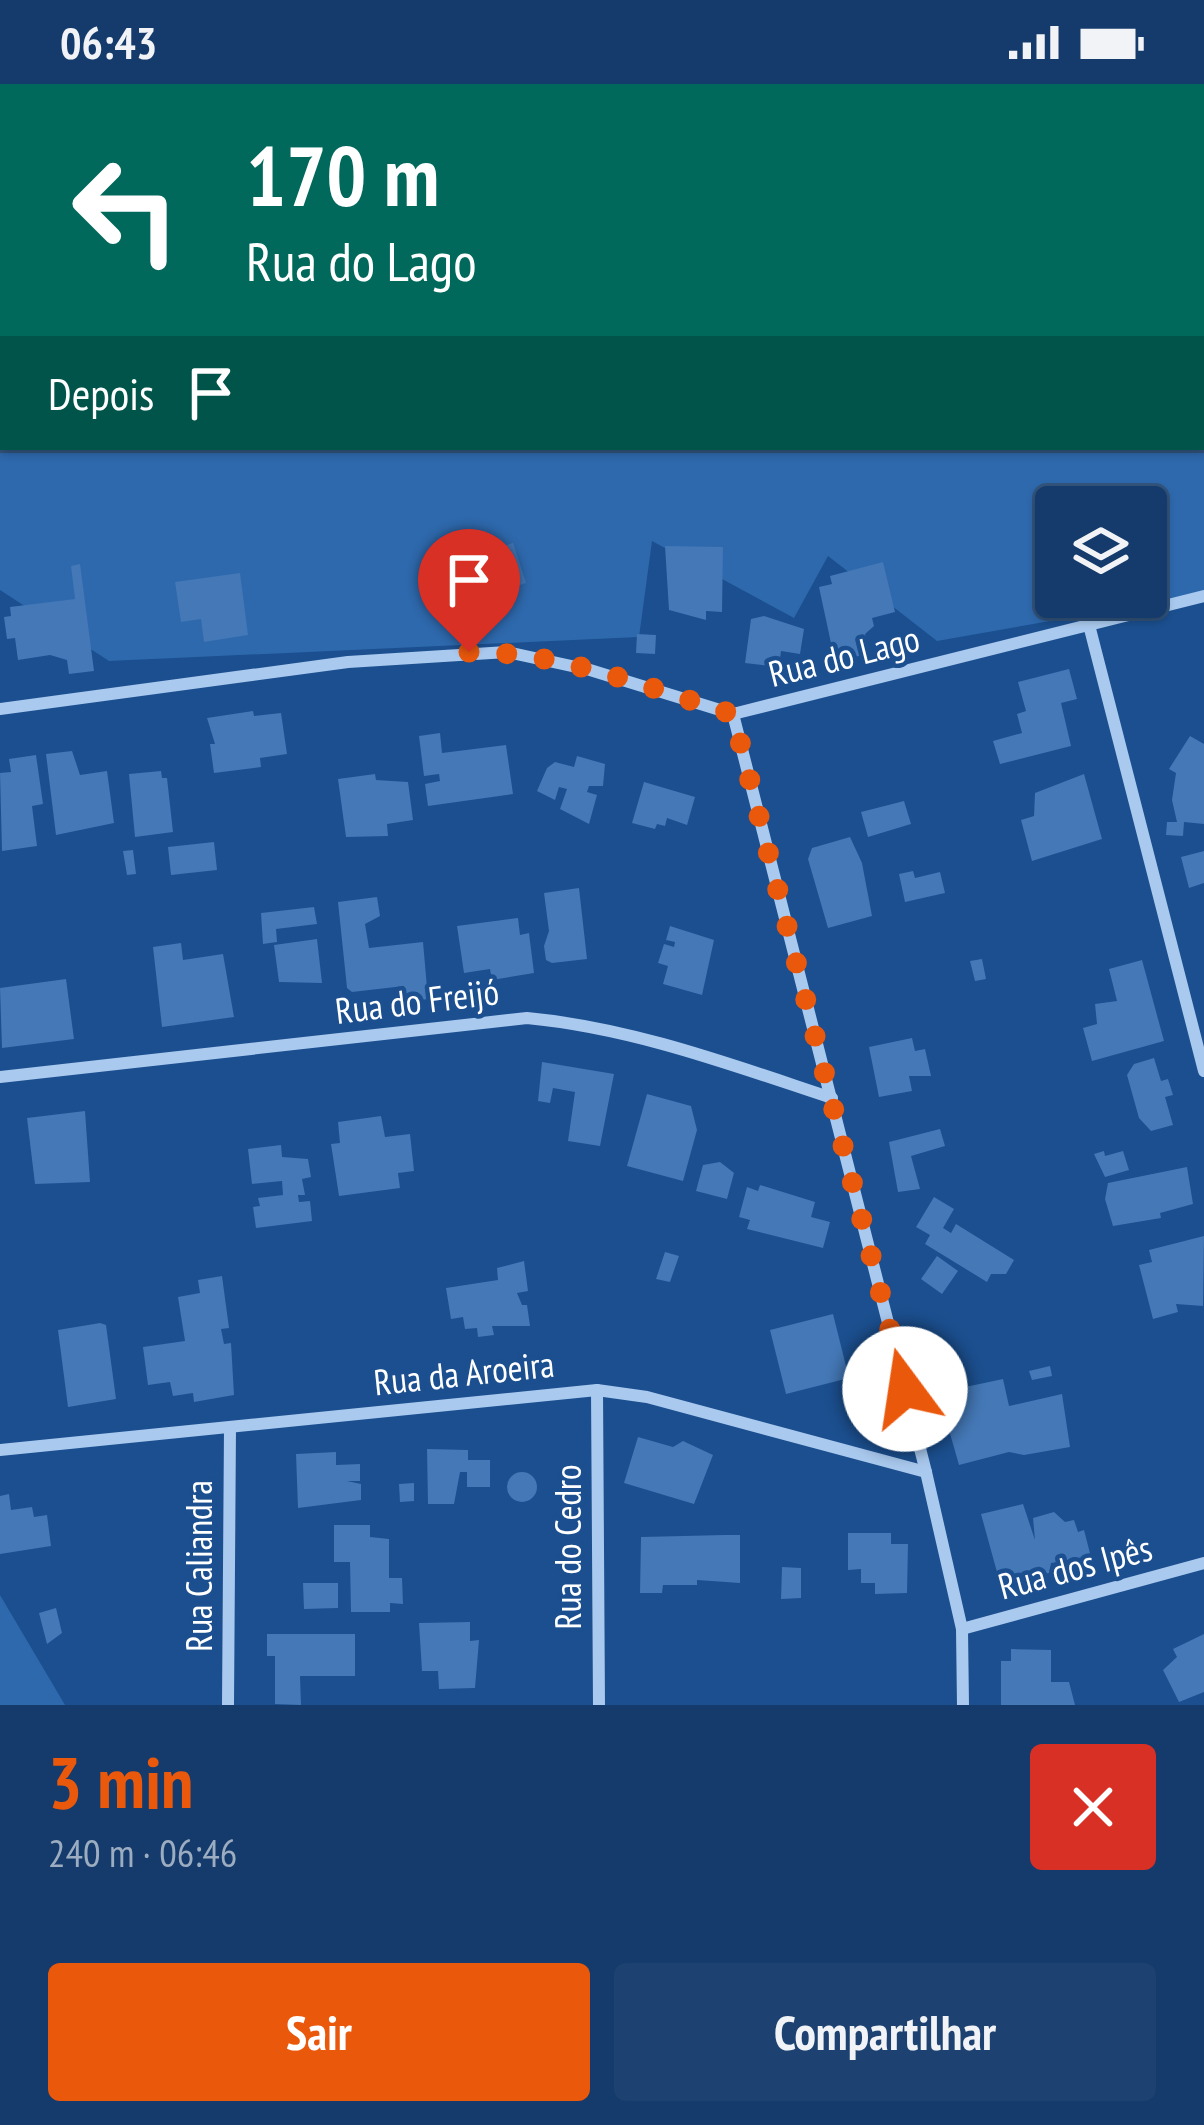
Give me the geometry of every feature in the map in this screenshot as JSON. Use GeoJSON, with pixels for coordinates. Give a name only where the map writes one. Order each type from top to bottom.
{"type":"FeatureCollection","features":[{"type":"Feature","properties":{"kind":"street","name":"Rua do Lago"},"geometry":{"type":"LineString","coordinates":[[0,709],[348,662],[507,652],[590,670],[733,714],[1204,596]]}},
{"type":"Feature","properties":{"kind":"street"},"geometry":{"type":"LineString","coordinates":[[1090,625],[1204,1071]]}},
{"type":"Feature","properties":{"kind":"street"},"geometry":{"type":"LineString","coordinates":[[733,714],[926,1472],[962,1629],[963,1705]]}},
{"type":"Feature","properties":{"kind":"street","name":"Rua do Freijó"},"geometry":{"type":"LineString","coordinates":[[0,1077],[527,1018],[586,1024],[694,1052],[832,1098]]}},
{"type":"Feature","properties":{"kind":"street","name":"Rua da Aroeira"},"geometry":{"type":"LineString","coordinates":[[0,1450],[597,1390],[646,1397],[926,1472]]}},
{"type":"Feature","properties":{"kind":"street","name":"Rua do Cedro"},"geometry":{"type":"LineString","coordinates":[[597,1390],[599,1705]]}},
{"type":"Feature","properties":{"kind":"street","name":"Rua Caliandra"},"geometry":{"type":"LineString","coordinates":[[229,1705],[230,1427]]}},
{"type":"Feature","properties":{"kind":"street","name":"Rua dos Ipês"},"geometry":{"type":"LineString","coordinates":[[962,1629],[1204,1563]]}},
{"type":"Feature","properties":{"kind":"shaded area"},"geometry":{"type":"Polygon","coordinates":[[[0,450],[1204,450],[1204,594],[1167,601],[1167,486],[1035,486],[1035,618],[1068,618],[937,641],[828,556],[794,618],[652,541],[639,637],[109,661],[0,590],[0,450]]]}},
{"type":"Feature","properties":{"kind":"shaded area"},"geometry":{"type":"Polygon","coordinates":[[[0,1595],[65,1705],[0,1705],[0,1595]]]}},
{"type":"Feature","properties":{"kind":"building"},"geometry":{"type":"Polygon","coordinates":[[[513,543],[526,583],[445,609],[429,595],[422,571],[513,543]]]}},
{"type":"Feature","properties":{"kind":"building"},"geometry":{"type":"Polygon","coordinates":[[[665,546],[723,547],[722,612],[706,611],[706,620],[669,610],[665,546]]]}},
{"type":"Feature","properties":{"kind":"building"},"geometry":{"type":"Polygon","coordinates":[[[883,562],[895,612],[872,618],[874,626],[865,634],[870,653],[835,662],[819,587],[832,584],[830,576],[883,562]]]}},
{"type":"Feature","properties":{"kind":"building"},"geometry":{"type":"Polygon","coordinates":[[[80,564],[94,671],[69,674],[67,660],[50,655],[18,660],[15,638],[7,639],[4,617],[11,616],[10,607],[75,599],[71,566],[80,564]]]}},
{"type":"Feature","properties":{"kind":"building"},"geometry":{"type":"Polygon","coordinates":[[[240,573],[248,635],[204,642],[201,619],[181,622],[175,582],[240,573]]]}},
{"type":"Feature","properties":{"kind":"building"},"geometry":{"type":"Polygon","coordinates":[[[764,616],[804,629],[800,654],[781,651],[779,667],[745,663],[751,619],[764,616]]]}},
{"type":"Feature","properties":{"kind":"building"},"geometry":{"type":"Polygon","coordinates":[[[637,634],[656,635],[655,654],[636,653],[637,634]]]}},
{"type":"Feature","properties":{"kind":"building"},"geometry":{"type":"Polygon","coordinates":[[[1069,669],[1077,699],[1061,703],[1071,746],[1000,764],[993,741],[1022,733],[1017,714],[1026,711],[1018,682],[1069,669]]]}},
{"type":"Feature","properties":{"kind":"building"},"geometry":{"type":"Polygon","coordinates":[[[253,711],[254,716],[281,713],[287,754],[260,758],[261,767],[214,773],[210,744],[215,744],[207,718],[253,711]]]}},
{"type":"Feature","properties":{"kind":"building"},"geometry":{"type":"Polygon","coordinates":[[[440,733],[442,753],[506,745],[513,794],[428,806],[425,784],[440,781],[439,774],[424,776],[419,736],[440,733]]]}},
{"type":"Feature","properties":{"kind":"building"},"geometry":{"type":"Polygon","coordinates":[[[1190,736],[1204,744],[1204,824],[1184,822],[1183,836],[1166,835],[1167,822],[1177,822],[1172,800],[1176,773],[1169,769],[1190,736]]]}},
{"type":"Feature","properties":{"kind":"building"},"geometry":{"type":"Polygon","coordinates":[[[72,751],[80,775],[107,771],[114,823],[56,835],[46,754],[72,751]]]}},
{"type":"Feature","properties":{"kind":"building"},"geometry":{"type":"Polygon","coordinates":[[[36,755],[43,804],[32,806],[37,846],[2,851],[0,773],[11,772],[9,759],[36,755]]]}},
{"type":"Feature","properties":{"kind":"building"},"geometry":{"type":"Polygon","coordinates":[[[577,756],[605,764],[603,786],[589,786],[587,792],[597,795],[589,824],[560,809],[567,789],[559,787],[555,800],[537,791],[547,768],[555,762],[574,767],[577,756]]]}},
{"type":"Feature","properties":{"kind":"building"},"geometry":{"type":"Polygon","coordinates":[[[161,771],[162,778],[167,778],[173,832],[135,837],[129,774],[161,771]]]}},
{"type":"Feature","properties":{"kind":"building"},"geometry":{"type":"Polygon","coordinates":[[[375,774],[376,780],[408,782],[413,820],[387,824],[388,836],[346,837],[338,779],[375,774]]]}},
{"type":"Feature","properties":{"kind":"building"},"geometry":{"type":"Polygon","coordinates":[[[1084,774],[1102,839],[1032,861],[1021,820],[1034,816],[1035,793],[1084,774]]]}},
{"type":"Feature","properties":{"kind":"building"},"geometry":{"type":"Polygon","coordinates":[[[644,782],[695,797],[687,825],[667,818],[665,826],[657,824],[655,829],[632,823],[644,782]]]}},
{"type":"Feature","properties":{"kind":"building"},"geometry":{"type":"Polygon","coordinates":[[[904,801],[911,824],[868,837],[861,812],[904,801]]]}},
{"type":"Feature","properties":{"kind":"building"},"geometry":{"type":"Polygon","coordinates":[[[850,837],[862,863],[872,916],[828,928],[808,859],[812,848],[850,837]]]}},
{"type":"Feature","properties":{"kind":"building"},"geometry":{"type":"Polygon","coordinates":[[[214,842],[217,870],[171,875],[168,847],[214,842]]]}},
{"type":"Feature","properties":{"kind":"building"},"geometry":{"type":"Polygon","coordinates":[[[133,850],[136,874],[127,875],[123,851],[133,850]]]}},
{"type":"Feature","properties":{"kind":"building"},"geometry":{"type":"Polygon","coordinates":[[[1204,851],[1204,883],[1189,888],[1181,857],[1204,851]]]}},
{"type":"Feature","properties":{"kind":"building"},"geometry":{"type":"Polygon","coordinates":[[[913,871],[915,878],[940,872],[945,893],[905,902],[899,874],[913,871]]]}},
{"type":"Feature","properties":{"kind":"building"},"geometry":{"type":"Polygon","coordinates":[[[579,888],[587,959],[552,963],[546,960],[544,946],[549,931],[544,893],[579,888]]]}},
{"type":"Feature","properties":{"kind":"building"},"geometry":{"type":"Polygon","coordinates":[[[377,897],[380,916],[365,924],[369,948],[423,942],[428,999],[406,1002],[404,986],[352,992],[347,988],[338,902],[377,897]]]}},
{"type":"Feature","properties":{"kind":"building"},"geometry":{"type":"Polygon","coordinates":[[[314,907],[317,924],[276,929],[277,942],[263,944],[261,913],[314,907]]]}},
{"type":"Feature","properties":{"kind":"building"},"geometry":{"type":"Polygon","coordinates":[[[518,918],[520,935],[529,933],[534,973],[492,980],[490,969],[464,973],[457,926],[518,918]]]}},
{"type":"Feature","properties":{"kind":"building"},"geometry":{"type":"Polygon","coordinates":[[[670,926],[714,940],[702,995],[663,984],[668,966],[658,963],[664,944],[674,947],[675,942],[666,940],[670,926]]]}},
{"type":"Feature","properties":{"kind":"building"},"geometry":{"type":"Polygon","coordinates":[[[317,939],[322,983],[279,982],[274,945],[317,939]]]}},
{"type":"Feature","properties":{"kind":"building"},"geometry":{"type":"Polygon","coordinates":[[[181,943],[183,960],[223,954],[234,1017],[162,1027],[153,947],[181,943]]]}},
{"type":"Feature","properties":{"kind":"building"},"geometry":{"type":"Polygon","coordinates":[[[982,959],[986,979],[975,981],[970,961],[982,959]]]}},
{"type":"Feature","properties":{"kind":"building"},"geometry":{"type":"Polygon","coordinates":[[[1142,960],[1164,1041],[1092,1061],[1083,1028],[1097,1024],[1095,1004],[1117,1001],[1109,969],[1142,960]]]}},
{"type":"Feature","properties":{"kind":"building"},"geometry":{"type":"Polygon","coordinates":[[[66,979],[74,1039],[2,1048],[0,988],[66,979]]]}},
{"type":"Feature","properties":{"kind":"building"},"geometry":{"type":"Polygon","coordinates":[[[912,1038],[915,1051],[925,1049],[931,1076],[909,1076],[912,1091],[879,1097],[869,1047],[912,1038]]]}},
{"type":"Feature","properties":{"kind":"building"},"geometry":{"type":"Polygon","coordinates":[[[1154,1058],[1161,1081],[1168,1079],[1173,1095],[1165,1097],[1173,1125],[1151,1131],[1139,1118],[1127,1075],[1134,1064],[1154,1058]]]}},
{"type":"Feature","properties":{"kind":"building"},"geometry":{"type":"Polygon","coordinates":[[[542,1062],[614,1074],[600,1146],[568,1141],[575,1092],[553,1088],[550,1103],[538,1101],[542,1062]]]}},
{"type":"Feature","properties":{"kind":"building"},"geometry":{"type":"Polygon","coordinates":[[[647,1094],[691,1106],[697,1130],[683,1181],[627,1166],[647,1094]]]}},
{"type":"Feature","properties":{"kind":"building"},"geometry":{"type":"Polygon","coordinates":[[[85,1111],[90,1182],[35,1184],[27,1118],[85,1111]]]}},
{"type":"Feature","properties":{"kind":"building"},"geometry":{"type":"Polygon","coordinates":[[[381,1116],[385,1137],[410,1134],[414,1171],[398,1173],[400,1188],[339,1196],[331,1144],[340,1143],[338,1122],[381,1116]]]}},
{"type":"Feature","properties":{"kind":"building"},"geometry":{"type":"Polygon","coordinates":[[[940,1129],[945,1146],[911,1156],[920,1189],[898,1192],[889,1142],[940,1129]]]}},
{"type":"Feature","properties":{"kind":"building"},"geometry":{"type":"Polygon","coordinates":[[[281,1145],[282,1157],[308,1159],[311,1177],[302,1179],[305,1195],[298,1195],[299,1202],[310,1201],[312,1221],[256,1228],[253,1207],[260,1206],[258,1198],[283,1195],[282,1181],[252,1184],[248,1149],[281,1145]]]}},
{"type":"Feature","properties":{"kind":"building"},"geometry":{"type":"Polygon","coordinates":[[[1104,1151],[1105,1156],[1123,1151],[1129,1170],[1105,1177],[1094,1154],[1104,1151]]]}},
{"type":"Feature","properties":{"kind":"building"},"geometry":{"type":"Polygon","coordinates":[[[720,1162],[734,1173],[727,1199],[696,1191],[703,1165],[720,1162]]]}},
{"type":"Feature","properties":{"kind":"building"},"geometry":{"type":"Polygon","coordinates":[[[1187,1167],[1193,1204],[1160,1213],[1161,1218],[1113,1226],[1105,1199],[1108,1183],[1187,1167]]]}},
{"type":"Feature","properties":{"kind":"building"},"geometry":{"type":"Polygon","coordinates":[[[760,1185],[815,1202],[811,1217],[830,1222],[823,1248],[747,1229],[750,1220],[739,1217],[747,1187],[758,1191],[760,1185]]]}},
{"type":"Feature","properties":{"kind":"building"},"geometry":{"type":"Polygon","coordinates":[[[934,1197],[954,1209],[943,1228],[951,1233],[956,1224],[1014,1260],[1006,1274],[991,1274],[987,1282],[925,1244],[930,1235],[916,1227],[934,1197]]]}},
{"type":"Feature","properties":{"kind":"building"},"geometry":{"type":"Polygon","coordinates":[[[1204,1236],[1203,1306],[1176,1304],[1178,1312],[1153,1319],[1139,1265],[1152,1262],[1149,1250],[1204,1236]]]}},
{"type":"Feature","properties":{"kind":"building"},"geometry":{"type":"Polygon","coordinates":[[[665,1252],[679,1256],[670,1282],[656,1279],[665,1252]]]}},
{"type":"Feature","properties":{"kind":"building"},"geometry":{"type":"Polygon","coordinates":[[[937,1256],[958,1271],[942,1294],[921,1279],[937,1256]]]}},
{"type":"Feature","properties":{"kind":"building"},"geometry":{"type":"Polygon","coordinates":[[[524,1261],[528,1291],[517,1293],[522,1305],[527,1305],[530,1326],[492,1326],[494,1335],[478,1337],[477,1328],[465,1329],[463,1317],[451,1319],[446,1288],[498,1280],[497,1268],[524,1261]]]}},
{"type":"Feature","properties":{"kind":"building"},"geometry":{"type":"Polygon","coordinates":[[[222,1276],[229,1328],[221,1329],[224,1344],[231,1343],[234,1395],[194,1402],[193,1393],[173,1396],[170,1382],[148,1385],[143,1347],[185,1341],[178,1297],[200,1293],[198,1280],[222,1276]]]}},
{"type":"Feature","properties":{"kind":"building"},"geometry":{"type":"Polygon","coordinates":[[[833,1314],[849,1378],[786,1394],[770,1330],[833,1314]]]}},
{"type":"Feature","properties":{"kind":"building"},"geometry":{"type":"Polygon","coordinates":[[[106,1325],[116,1399],[68,1407],[58,1330],[106,1325]]]}},
{"type":"Feature","properties":{"kind":"building"},"geometry":{"type":"Polygon","coordinates":[[[1050,1366],[1052,1376],[1032,1380],[1029,1371],[1050,1366]]]}},
{"type":"Feature","properties":{"kind":"building"},"geometry":{"type":"Polygon","coordinates":[[[1003,1379],[1009,1406],[1062,1394],[1070,1447],[1024,1455],[1009,1452],[959,1465],[945,1416],[952,1412],[947,1413],[942,1392],[1003,1379]]]}},
{"type":"Feature","properties":{"kind":"building"},"geometry":{"type":"Polygon","coordinates":[[[638,1437],[673,1447],[683,1441],[713,1455],[694,1504],[624,1483],[638,1437]]]}},
{"type":"Feature","properties":{"kind":"building"},"geometry":{"type":"Polygon","coordinates":[[[427,1449],[468,1450],[468,1460],[490,1460],[490,1487],[467,1487],[467,1472],[460,1472],[454,1504],[428,1504],[427,1449]]]}},
{"type":"Feature","properties":{"kind":"building"},"geometry":{"type":"Polygon","coordinates":[[[336,1452],[336,1465],[360,1464],[360,1481],[347,1481],[361,1484],[361,1500],[298,1508],[296,1454],[336,1452]]]}},
{"type":"Feature","properties":{"kind":"building"},"geometry":{"type":"Polygon","coordinates":[[[522,1472],[533,1476],[537,1487],[533,1498],[522,1502],[511,1498],[507,1487],[511,1476],[522,1472]]]}},
{"type":"Feature","properties":{"kind":"building"},"geometry":{"type":"Polygon","coordinates":[[[414,1483],[414,1501],[400,1502],[399,1484],[414,1483]]]}},
{"type":"Feature","properties":{"kind":"building"},"geometry":{"type":"Polygon","coordinates":[[[9,1494],[11,1510],[32,1507],[34,1517],[47,1515],[51,1546],[0,1554],[0,1496],[9,1494]]]}},
{"type":"Feature","properties":{"kind":"building"},"geometry":{"type":"Polygon","coordinates":[[[1023,1504],[1035,1540],[1033,1518],[1054,1512],[1065,1522],[1074,1520],[1078,1532],[1084,1530],[1091,1557],[1051,1563],[1049,1573],[1000,1583],[981,1514],[1023,1504]]]}},
{"type":"Feature","properties":{"kind":"building"},"geometry":{"type":"Polygon","coordinates":[[[334,1525],[370,1525],[370,1537],[389,1539],[389,1578],[402,1578],[403,1604],[390,1603],[390,1612],[351,1612],[350,1562],[334,1562],[334,1525]]]}},
{"type":"Feature","properties":{"kind":"building"},"geometry":{"type":"Polygon","coordinates":[[[848,1533],[891,1533],[891,1544],[908,1544],[907,1593],[875,1594],[875,1583],[861,1583],[861,1569],[848,1570],[848,1533]]]}},
{"type":"Feature","properties":{"kind":"building"},"geometry":{"type":"Polygon","coordinates":[[[740,1535],[740,1583],[697,1580],[697,1585],[663,1585],[662,1593],[640,1593],[641,1537],[740,1535]]]}},
{"type":"Feature","properties":{"kind":"building"},"geometry":{"type":"Polygon","coordinates":[[[782,1567],[801,1568],[801,1598],[781,1599],[782,1567]]]}},
{"type":"Feature","properties":{"kind":"building"},"geometry":{"type":"Polygon","coordinates":[[[303,1583],[338,1583],[338,1608],[304,1609],[303,1583]]]}},
{"type":"Feature","properties":{"kind":"building"},"geometry":{"type":"Polygon","coordinates":[[[56,1608],[62,1633],[47,1644],[39,1613],[56,1608]]]}},
{"type":"Feature","properties":{"kind":"building"},"geometry":{"type":"Polygon","coordinates":[[[470,1622],[470,1641],[479,1640],[475,1688],[439,1689],[438,1671],[422,1671],[419,1623],[470,1622]]]}},
{"type":"Feature","properties":{"kind":"building"},"geometry":{"type":"Polygon","coordinates":[[[267,1634],[355,1634],[355,1676],[300,1676],[301,1705],[275,1704],[275,1656],[267,1656],[267,1634]]]}},
{"type":"Feature","properties":{"kind":"building"},"geometry":{"type":"Polygon","coordinates":[[[1204,1634],[1204,1692],[1179,1702],[1163,1670],[1177,1657],[1173,1649],[1204,1634]]]}},
{"type":"Feature","properties":{"kind":"building"},"geometry":{"type":"Polygon","coordinates":[[[1011,1649],[1051,1650],[1051,1682],[1069,1682],[1075,1705],[1001,1705],[1001,1661],[1011,1661],[1011,1649]]]}},
{"type":"Feature","properties":{"kind":"route"},"geometry":{"type":"LineString","coordinates":[[469,652],[507,652],[590,670],[733,714],[905,1389]]}}]}
